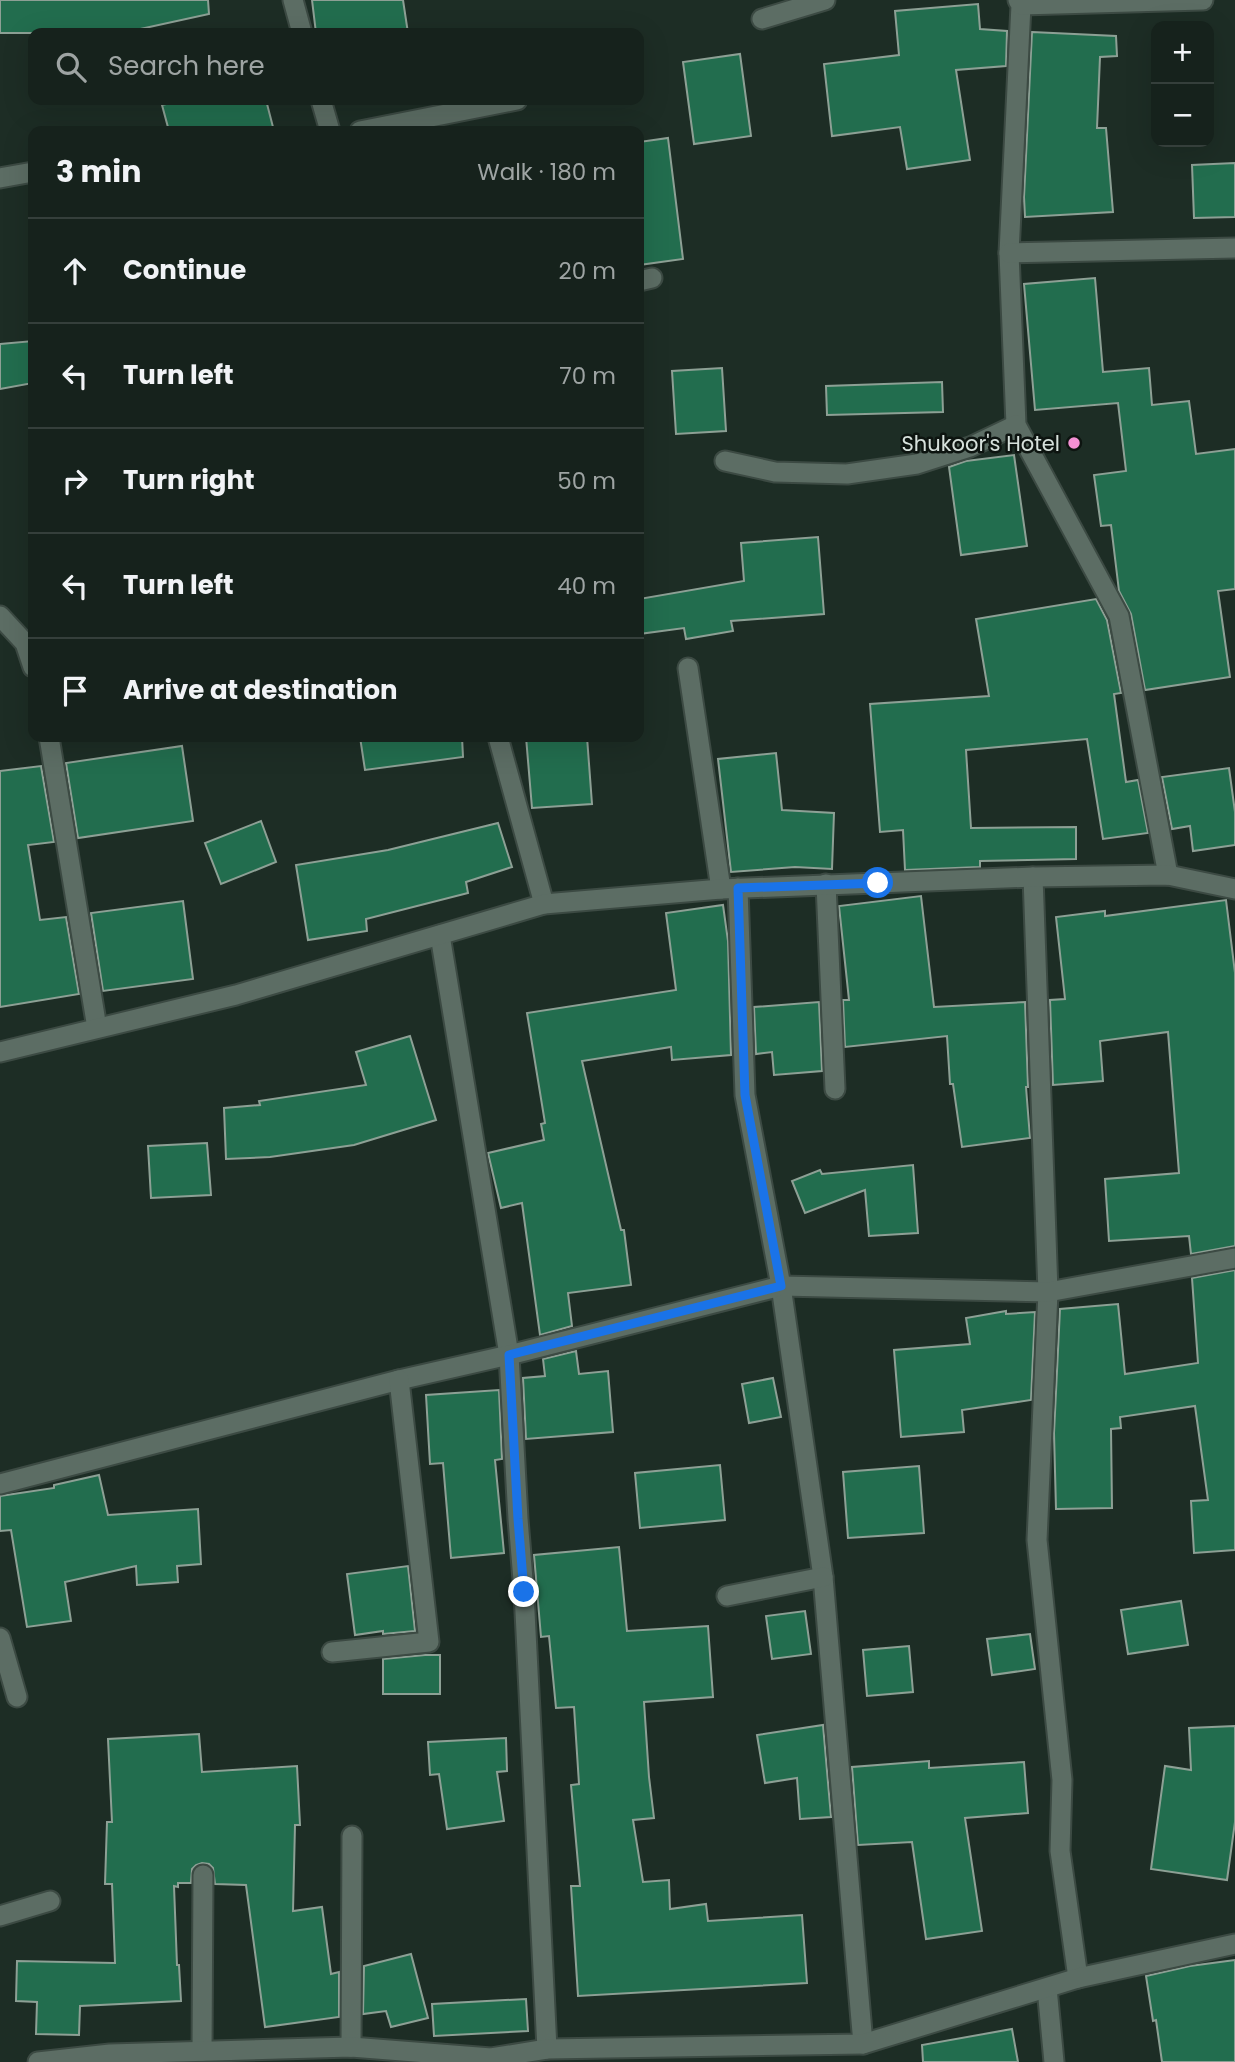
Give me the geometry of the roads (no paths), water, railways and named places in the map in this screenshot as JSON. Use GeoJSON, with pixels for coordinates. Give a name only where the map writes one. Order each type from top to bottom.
{"type":"FeatureCollection","features":[{"type":"Feature","properties":{"kind":"street"},"geometry":{"type":"LineString","coordinates":[[293,0],[301,28]]}},
{"type":"Feature","properties":{"kind":"street"},"geometry":{"type":"LineString","coordinates":[[762,19],[825,0]]}},
{"type":"Feature","properties":{"kind":"street"},"geometry":{"type":"LineString","coordinates":[[1168,876],[1119,616],[1016,425],[1009,253],[1019,3],[1203,0]]}},
{"type":"Feature","properties":{"kind":"street"},"geometry":{"type":"LineString","coordinates":[[322,105],[329,126]]}},
{"type":"Feature","properties":{"kind":"street"},"geometry":{"type":"LineString","coordinates":[[385,126],[492,105]]}},
{"type":"Feature","properties":{"kind":"street"},"geometry":{"type":"LineString","coordinates":[[0,178],[28,173]]}},
{"type":"Feature","properties":{"kind":"street"},"geometry":{"type":"LineString","coordinates":[[1009,253],[1235,247]]}},
{"type":"Feature","properties":{"kind":"street"},"geometry":{"type":"LineString","coordinates":[[725,461],[775,472],[847,474],[917,464],[970,447],[1016,425]]}},
{"type":"Feature","properties":{"kind":"street"},"geometry":{"type":"LineString","coordinates":[[0,616],[25,643],[28,652]]}},
{"type":"Feature","properties":{"kind":"street"},"geometry":{"type":"LineString","coordinates":[[688,668],[729,889],[745,1095],[781,1286],[823,1577],[863,2044]]}},
{"type":"Feature","properties":{"kind":"street"},"geometry":{"type":"LineString","coordinates":[[49,742],[97,1028]]}},
{"type":"Feature","properties":{"kind":"street"},"geometry":{"type":"LineString","coordinates":[[499,742],[544,904]]}},
{"type":"Feature","properties":{"kind":"street"},"geometry":{"type":"LineString","coordinates":[[0,1052],[236,995],[544,904],[729,889],[1033,877],[1168,876],[1235,889]]}},
{"type":"Feature","properties":{"kind":"street"},"geometry":{"type":"LineString","coordinates":[[1033,877],[1048,1292],[1037,1540],[1062,1780],[1060,1851],[1079,1978]]}},
{"type":"Feature","properties":{"kind":"street"},"geometry":{"type":"LineString","coordinates":[[826,884],[835,1089]]}},
{"type":"Feature","properties":{"kind":"street"},"geometry":{"type":"LineString","coordinates":[[440,935],[509,1355],[547,2049]]}},
{"type":"Feature","properties":{"kind":"street"},"geometry":{"type":"LineString","coordinates":[[0,1484],[399,1380],[781,1286],[1048,1292],[1235,1258]]}},
{"type":"Feature","properties":{"kind":"street"},"geometry":{"type":"LineString","coordinates":[[332,1652],[429,1642],[399,1380]]}},
{"type":"Feature","properties":{"kind":"street"},"geometry":{"type":"LineString","coordinates":[[727,1596],[823,1577]]}},
{"type":"Feature","properties":{"kind":"street"},"geometry":{"type":"LineString","coordinates":[[0,1637],[17,1697]]}},
{"type":"Feature","properties":{"kind":"street"},"geometry":{"type":"LineString","coordinates":[[351,2046],[352,1836]]}},
{"type":"Feature","properties":{"kind":"street"},"geometry":{"type":"LineString","coordinates":[[202,2051],[203,1875]]}},
{"type":"Feature","properties":{"kind":"street"},"geometry":{"type":"LineString","coordinates":[[0,1916],[50,1901]]}},
{"type":"Feature","properties":{"kind":"street"},"geometry":{"type":"LineString","coordinates":[[38,2062],[110,2054],[351,2046],[491,2060],[547,2049],[863,2044],[1079,1978],[1235,1944]]}},
{"type":"Feature","properties":{"kind":"street"},"geometry":{"type":"LineString","coordinates":[[1047,1988],[1054,2062]]}},
{"type":"Feature","properties":{"kind":"place","name":"Shukoor's Hotel"},"geometry":{"type":"Point","coordinates":[1074,443]}}]}
